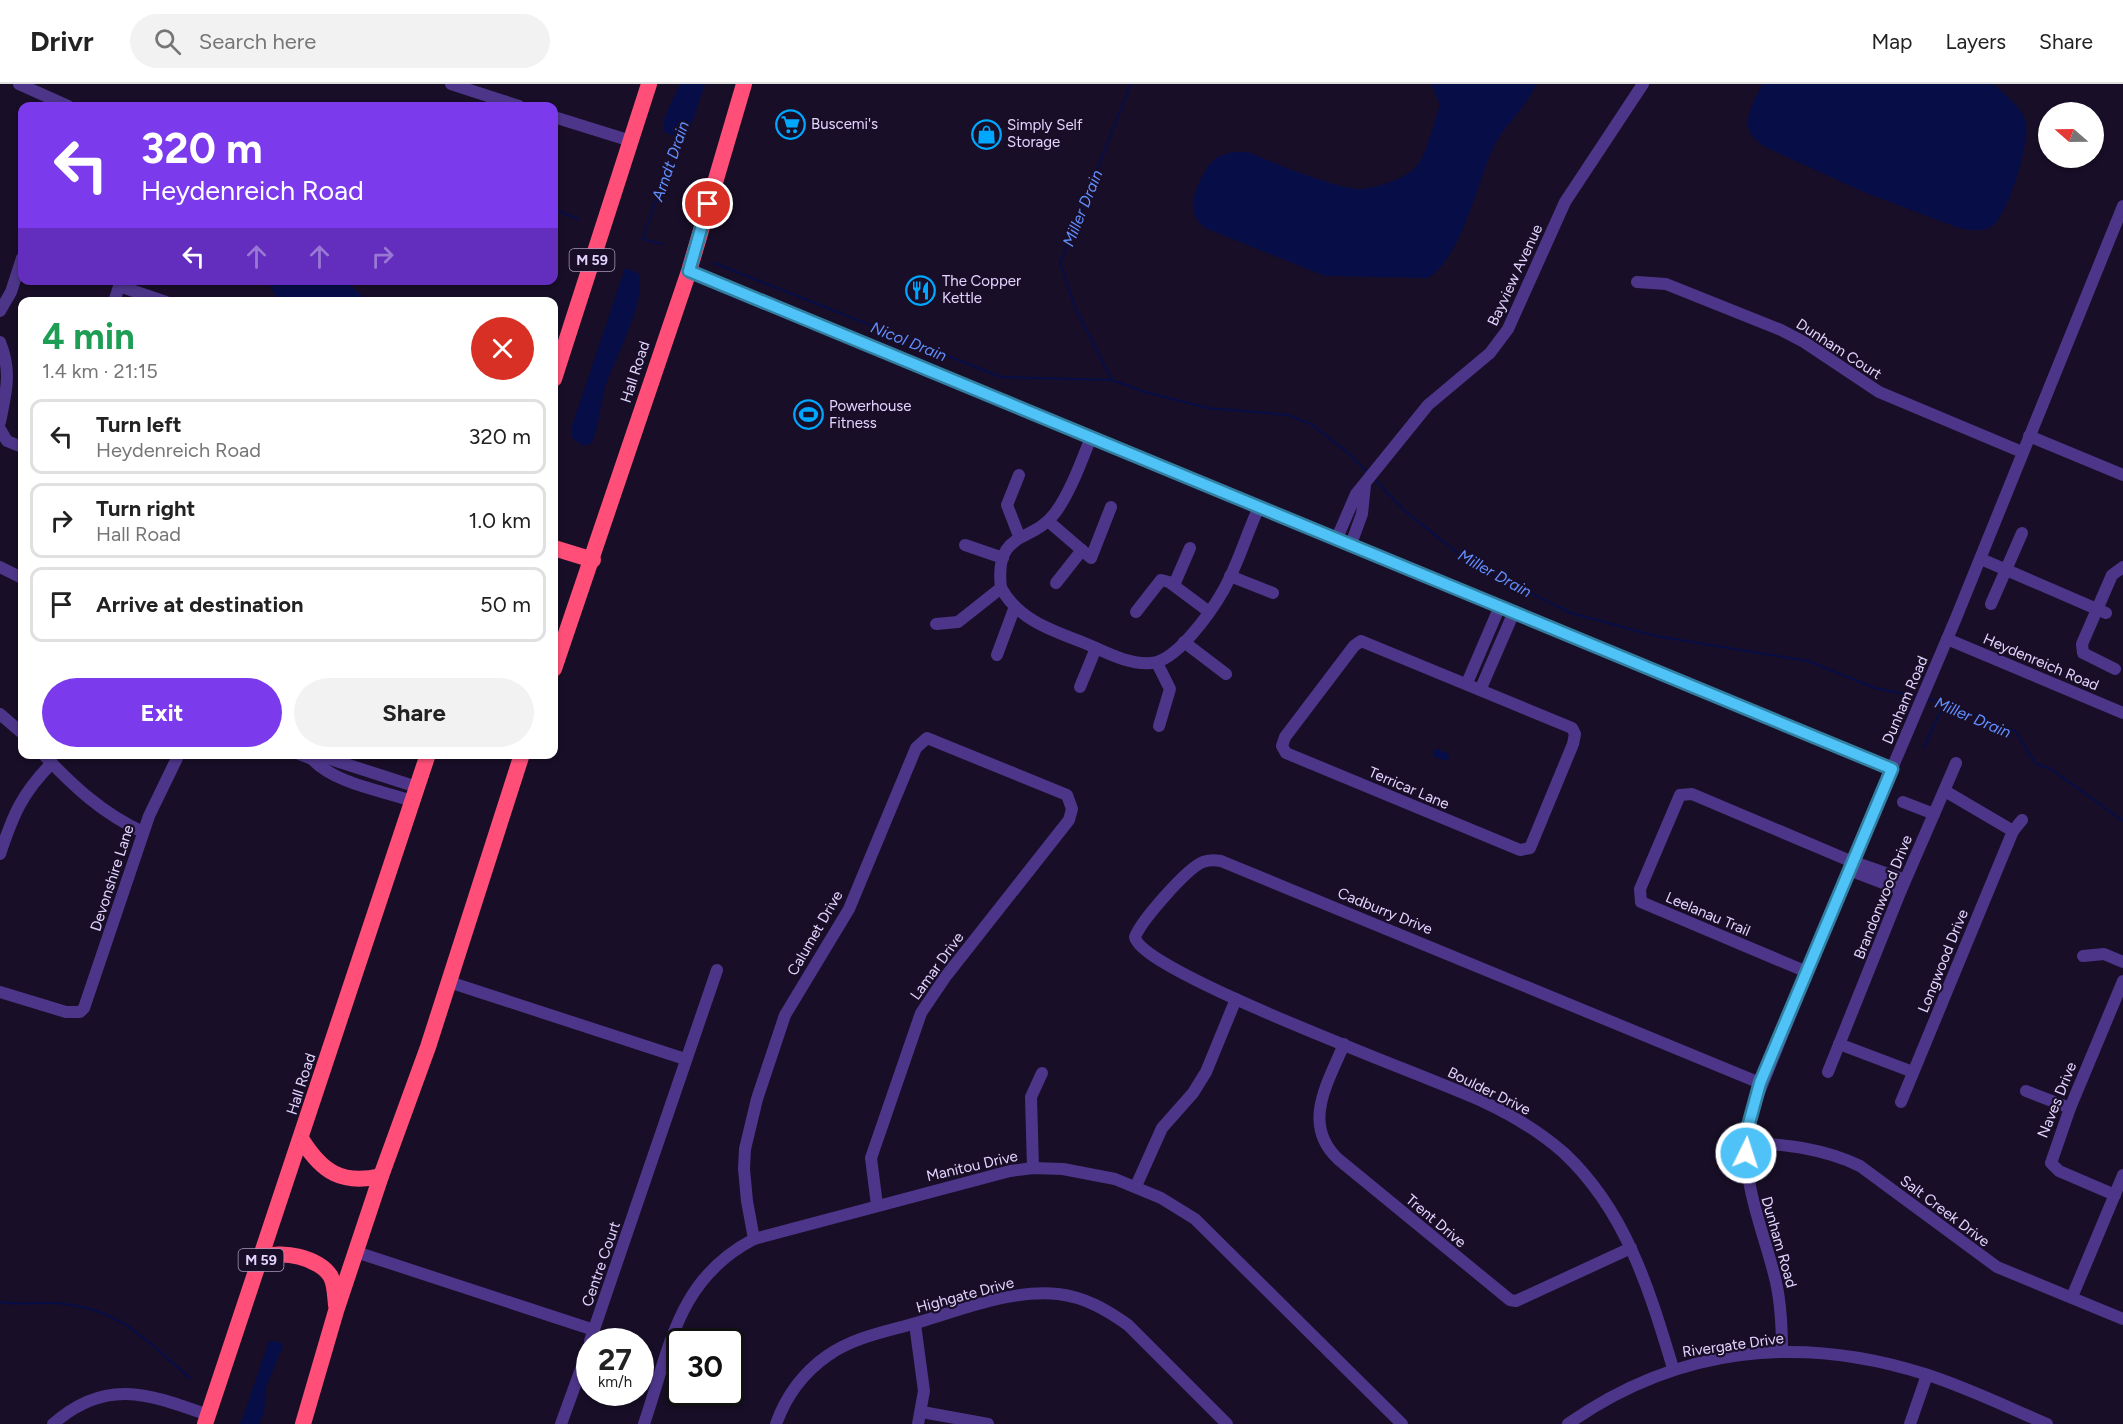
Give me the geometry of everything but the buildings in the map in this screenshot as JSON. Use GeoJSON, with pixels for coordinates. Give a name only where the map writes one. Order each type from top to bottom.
{"type":"FeatureCollection","features":[{"type":"Feature","properties":{"kind":"highway","name":"M 59"},"geometry":{"type":"LineString","coordinates":[[558,367],[649,84]]}},
{"type":"Feature","properties":{"kind":"highway","name":"Hall Road"},"geometry":{"type":"LineString","coordinates":[[558,644],[593,560],[689,271],[744,84]]}},
{"type":"Feature","properties":{"kind":"highway"},"geometry":{"type":"LineString","coordinates":[[558,549],[593,560]]}},
{"type":"Feature","properties":{"kind":"highway","name":"Hall Road"},"geometry":{"type":"LineString","coordinates":[[206,1420],[302,1140],[426,759]]}},
{"type":"Feature","properties":{"kind":"highway"},"geometry":{"type":"LineString","coordinates":[[303,1424],[336,1311],[449,982],[520,759]]}},
{"type":"Feature","properties":{"kind":"highway"},"geometry":{"type":"LineString","coordinates":[[302,1140],[314,1160],[327,1170],[354,1179],[381,1176]]}},
{"type":"Feature","properties":{"kind":"highway"},"geometry":{"type":"LineString","coordinates":[[262,1259],[270,1254],[284,1253],[325,1269],[334,1283],[336,1311]]}},
{"type":"Feature","properties":{"kind":"street"},"geometry":{"type":"LineString","coordinates":[[19,84],[59,102]]}},
{"type":"Feature","properties":{"kind":"street"},"geometry":{"type":"LineString","coordinates":[[451,84],[507,102]]}},
{"type":"Feature","properties":{"kind":"street","name":"Bayview Avenue"},"geometry":{"type":"LineString","coordinates":[[1337,538],[1353,499],[1428,405],[1490,353],[1508,329],[1565,202],[1643,84]]}},
{"type":"Feature","properties":{"kind":"street"},"geometry":{"type":"LineString","coordinates":[[558,118],[631,141]]}},
{"type":"Feature","properties":{"kind":"street","name":"Dunham Road"},"geometry":{"type":"LineString","coordinates":[[1782,1351],[1778,1292],[1750,1197],[1746,1142],[1749,1119],[1760,1083],[1981,559],[2022,452],[2123,206]]}},
{"type":"Feature","properties":{"kind":"street"},"geometry":{"type":"LineString","coordinates":[[0,311],[11,292],[18,270]]}},
{"type":"Feature","properties":{"kind":"street"},"geometry":{"type":"LineString","coordinates":[[689,271],[1892,769]]}},
{"type":"Feature","properties":{"kind":"street","name":"Dunham Court"},"geometry":{"type":"LineString","coordinates":[[1637,282],[1666,284],[1774,327],[1804,342],[1879,392],[2022,452]]}},
{"type":"Feature","properties":{"kind":"street"},"geometry":{"type":"LineString","coordinates":[[125,285],[154,297]]}},
{"type":"Feature","properties":{"kind":"street"},"geometry":{"type":"LineString","coordinates":[[0,342],[7,363],[8,385],[0,422]]}},
{"type":"Feature","properties":{"kind":"street"},"geometry":{"type":"LineString","coordinates":[[0,429],[7,441],[18,445]]}},
{"type":"Feature","properties":{"kind":"street"},"geometry":{"type":"LineString","coordinates":[[2029,436],[2123,475]]}},
{"type":"Feature","properties":{"kind":"street"},"geometry":{"type":"LineString","coordinates":[[1091,437],[1061,504],[1048,521],[1019,536],[1003,558],[1001,588],[1014,609],[1050,629],[1131,662],[1157,663],[1170,657],[1208,611],[1230,576],[1259,507]]}},
{"type":"Feature","properties":{"kind":"street"},"geometry":{"type":"LineString","coordinates":[[1019,476],[1007,505],[1019,536]]}},
{"type":"Feature","properties":{"kind":"street","name":"Bayview Avenue"},"geometry":{"type":"LineString","coordinates":[[1352,544],[1362,514],[1365,485]]}},
{"type":"Feature","properties":{"kind":"street"},"geometry":{"type":"LineString","coordinates":[[1048,521],[1091,558],[1112,507]]}},
{"type":"Feature","properties":{"kind":"street"},"geometry":{"type":"LineString","coordinates":[[1991,604],[2022,533]]}},
{"type":"Feature","properties":{"kind":"street"},"geometry":{"type":"LineString","coordinates":[[965,545],[1003,558]]}},
{"type":"Feature","properties":{"kind":"street"},"geometry":{"type":"LineString","coordinates":[[1174,585],[1190,548]]}},
{"type":"Feature","properties":{"kind":"street"},"geometry":{"type":"LineString","coordinates":[[1056,583],[1082,550]]}},
{"type":"Feature","properties":{"kind":"street"},"geometry":{"type":"LineString","coordinates":[[1981,559],[2102,611]]}},
{"type":"Feature","properties":{"kind":"street"},"geometry":{"type":"LineString","coordinates":[[0,567],[18,576]]}},
{"type":"Feature","properties":{"kind":"street"},"geometry":{"type":"LineString","coordinates":[[2115,669],[2083,653],[2082,644],[2102,611],[2112,575],[2123,567]]}},
{"type":"Feature","properties":{"kind":"street"},"geometry":{"type":"LineString","coordinates":[[1230,576],[1273,593]]}},
{"type":"Feature","properties":{"kind":"street"},"geometry":{"type":"LineString","coordinates":[[1136,612],[1161,580],[1174,585],[1208,611]]}},
{"type":"Feature","properties":{"kind":"street"},"geometry":{"type":"LineString","coordinates":[[936,624],[951,624],[963,619],[981,601],[1001,588]]}},
{"type":"Feature","properties":{"kind":"street"},"geometry":{"type":"LineString","coordinates":[[1500,606],[1467,682],[1481,688],[1514,612]]}},
{"type":"Feature","properties":{"kind":"street"},"geometry":{"type":"LineString","coordinates":[[997,655],[1014,609]]}},
{"type":"Feature","properties":{"kind":"street","name":"Heydenreich Road"},"geometry":{"type":"LineString","coordinates":[[1947,639],[2123,713]]}},
{"type":"Feature","properties":{"kind":"street","name":"Terricar Lane"},"geometry":{"type":"LineString","coordinates":[[1467,682],[1366,641],[1354,646],[1285,737],[1283,749],[1291,755],[1525,851],[1533,842],[1574,744],[1575,734],[1568,724],[1481,688]]}},
{"type":"Feature","properties":{"kind":"street"},"geometry":{"type":"LineString","coordinates":[[1184,642],[1226,674]]}},
{"type":"Feature","properties":{"kind":"street"},"geometry":{"type":"LineString","coordinates":[[1080,687],[1096,648]]}},
{"type":"Feature","properties":{"kind":"street"},"geometry":{"type":"LineString","coordinates":[[1157,663],[1170,689],[1159,726]]}},
{"type":"Feature","properties":{"kind":"street"},"geometry":{"type":"LineString","coordinates":[[0,714],[18,730]]}},
{"type":"Feature","properties":{"kind":"street","name":"Calumet Drive"},"geometry":{"type":"LineString","coordinates":[[754,1239],[745,1190],[745,1159],[757,1099],[785,1015],[849,909],[918,744],[927,738],[936,740],[1062,793],[1072,804]]}},
{"type":"Feature","properties":{"kind":"street"},"geometry":{"type":"LineString","coordinates":[[0,854],[18,804],[47,759],[95,803],[143,832]]}},
{"type":"Feature","properties":{"kind":"street","name":"Devonshire Lane"},"geometry":{"type":"LineString","coordinates":[[0,992],[66,1012],[80,1012],[87,1002],[154,803],[176,759]]}},
{"type":"Feature","properties":{"kind":"street"},"geometry":{"type":"LineString","coordinates":[[312,759],[322,769],[346,779],[415,794]]}},
{"type":"Feature","properties":{"kind":"street"},"geometry":{"type":"LineString","coordinates":[[330,759],[351,765],[415,794]]}},
{"type":"Feature","properties":{"kind":"street","name":"Brandonwood Drive"},"geometry":{"type":"LineString","coordinates":[[1828,1072],[1903,885],[1956,763]]}},
{"type":"Feature","properties":{"kind":"street"},"geometry":{"type":"LineString","coordinates":[[346,779],[351,765]]}},
{"type":"Feature","properties":{"kind":"street"},"geometry":{"type":"LineString","coordinates":[[1944,791],[2013,831]]}},
{"type":"Feature","properties":{"kind":"street","name":"Leelanau Trail"},"geometry":{"type":"LineString","coordinates":[[1807,972],[1641,902],[1640,889],[1678,798],[1683,792],[1848,860],[1851,865]]}},
{"type":"Feature","properties":{"kind":"street"},"geometry":{"type":"LineString","coordinates":[[1903,802],[1934,814]]}},
{"type":"Feature","properties":{"kind":"street","name":"Lamar Drive"},"geometry":{"type":"LineString","coordinates":[[877,1206],[871,1158],[921,1013],[946,976],[1069,820],[1072,804]]}},
{"type":"Feature","properties":{"kind":"street","name":"Longwood Drive"},"geometry":{"type":"LineString","coordinates":[[1901,1102],[2013,831],[2022,820]]}},
{"type":"Feature","properties":{"kind":"street","name":"Cadburry Drive"},"geometry":{"type":"LineString","coordinates":[[1236,999],[1191,980],[1136,943],[1135,937],[1142,924],[1187,872],[1204,861],[1221,861],[1243,868],[1760,1083]]}},
{"type":"Feature","properties":{"kind":"street"},"geometry":{"type":"LineString","coordinates":[[1851,865],[1903,885]]}},
{"type":"Feature","properties":{"kind":"street"},"geometry":{"type":"LineString","coordinates":[[2083,956],[2104,954],[2122,961]]}},
{"type":"Feature","properties":{"kind":"street","name":"Centre Court"},"geometry":{"type":"LineString","coordinates":[[594,1328],[717,970]]}},
{"type":"Feature","properties":{"kind":"street","name":"Naves Drive"},"geometry":{"type":"LineString","coordinates":[[2115,1195],[2060,1171],[2050,1163],[2070,1108],[2123,981]]}},
{"type":"Feature","properties":{"kind":"street"},"geometry":{"type":"LineString","coordinates":[[449,982],[685,1059]]}},
{"type":"Feature","properties":{"kind":"street"},"geometry":{"type":"LineString","coordinates":[[1136,1186],[1162,1128],[1193,1093],[1206,1072],[1236,999]]}},
{"type":"Feature","properties":{"kind":"street","name":"Boulder Drive"},"geometry":{"type":"LineString","coordinates":[[1236,999],[1482,1101],[1535,1131],[1582,1172],[1617,1218],[1645,1278],[1673,1368]]}},
{"type":"Feature","properties":{"kind":"street","name":"Trent Drive"},"geometry":{"type":"LineString","coordinates":[[1344,1044],[1318,1112],[1318,1125],[1326,1146],[1338,1159],[1510,1300],[1516,1301],[1632,1248]]}},
{"type":"Feature","properties":{"kind":"street"},"geometry":{"type":"LineString","coordinates":[[1839,1044],[1913,1072]]}},
{"type":"Feature","properties":{"kind":"street"},"geometry":{"type":"LineString","coordinates":[[1033,1168],[1031,1097],[1042,1073]]}},
{"type":"Feature","properties":{"kind":"street"},"geometry":{"type":"LineString","coordinates":[[2026,1091],[2070,1108]]}},
{"type":"Feature","properties":{"kind":"street","name":"Salt Creek Drive"},"geometry":{"type":"LineString","coordinates":[[1746,1142],[1818,1150],[1848,1160],[1860,1166],[1997,1267],[2123,1319]]}},
{"type":"Feature","properties":{"kind":"street","name":"Manitou Drive"},"geometry":{"type":"LineString","coordinates":[[644,1424],[689,1296],[719,1261],[754,1239],[971,1179],[1033,1168],[1078,1171],[1136,1186],[1177,1207],[1215,1236],[1398,1422]]}},
{"type":"Feature","properties":{"kind":"street"},"geometry":{"type":"LineString","coordinates":[[2072,1298],[2123,1175]]}},
{"type":"Feature","properties":{"kind":"street","name":"Centre Court"},"geometry":{"type":"LineString","coordinates":[[356,1252],[576,1333]]}},
{"type":"Feature","properties":{"kind":"street","name":"Highgate Drive"},"geometry":{"type":"LineString","coordinates":[[776,1424],[795,1386],[827,1355],[855,1340],[1001,1299],[1036,1293],[1071,1296],[1090,1302],[1128,1325],[1227,1424]]}},
{"type":"Feature","properties":{"kind":"street"},"geometry":{"type":"LineString","coordinates":[[915,1324],[923,1376],[920,1418],[988,1424]]}},
{"type":"Feature","properties":{"kind":"street","name":"Rivergate Drive"},"geometry":{"type":"LineString","coordinates":[[1568,1424],[1624,1390],[1673,1368],[1713,1359],[1782,1351],[1829,1353],[1868,1359],[1927,1375],[2048,1424]]}},
{"type":"Feature","properties":{"kind":"street"},"geometry":{"type":"LineString","coordinates":[[1910,1424],[1927,1375]]}},
{"type":"Feature","properties":{"kind":"street"},"geometry":{"type":"LineString","coordinates":[[561,1424],[576,1381]]}},
{"type":"Feature","properties":{"kind":"street"},"geometry":{"type":"LineString","coordinates":[[53,1424],[86,1401],[123,1393],[145,1395],[206,1420]]}},
{"type":"Feature","properties":{"kind":"shaded area"},"geometry":{"type":"Polygon","coordinates":[[[680,84],[705,84],[690,129],[684,135],[670,135],[664,131],[664,119],[680,84]]]}},
{"type":"Feature","properties":{"kind":"shaded area"},"geometry":{"type":"Polygon","coordinates":[[[1431,84],[1536,84],[1527,101],[1495,144],[1468,217],[1451,253],[1428,278],[1325,276],[1205,228],[1197,219],[1193,202],[1205,171],[1215,159],[1230,153],[1248,152],[1305,175],[1351,188],[1362,189],[1376,186],[1406,175],[1421,161],[1440,105],[1431,84]]]}},
{"type":"Feature","properties":{"kind":"shaded area"},"geometry":{"type":"Polygon","coordinates":[[[1762,84],[1993,84],[2017,106],[2026,123],[2025,146],[2011,195],[1998,220],[1991,227],[1971,230],[1959,228],[1866,193],[1765,147],[1756,140],[1748,126],[1748,118],[1762,84]]]}},
{"type":"Feature","properties":{"kind":"shaded area"},"geometry":{"type":"Polygon","coordinates":[[[625,268],[638,273],[639,298],[629,330],[605,388],[592,443],[584,446],[572,438],[571,429],[625,268]]]}},
{"type":"Feature","properties":{"kind":"shaded area"},"geometry":{"type":"Polygon","coordinates":[[[269,285],[351,285],[363,297],[277,297],[269,285]]]}},
{"type":"Feature","properties":{"kind":"shaded area"},"geometry":{"type":"Polygon","coordinates":[[[1434,750],[1449,754],[1448,761],[1434,757],[1434,750]]]}},
{"type":"Feature","properties":{"kind":"shaded area"},"geometry":{"type":"Polygon","coordinates":[[[269,1341],[280,1342],[283,1346],[266,1387],[264,1413],[259,1424],[238,1424],[242,1420],[269,1341]]]}},
{"type":"Feature","properties":{"kind":"waterway","name":"Miller Drain"},"geometry":{"type":"LineString","coordinates":[[1112,380],[1075,308],[1060,263],[1131,84]]}},
{"type":"Feature","properties":{"kind":"waterway","name":"Arndt Drain"},"geometry":{"type":"LineString","coordinates":[[662,244],[643,239],[678,135]]}},
{"type":"Feature","properties":{"kind":"waterway","name":"Nicol Drain"},"geometry":{"type":"LineString","coordinates":[[558,211],[578,219]]}},
{"type":"Feature","properties":{"kind":"waterway","name":"Nicol Drain"},"geometry":{"type":"LineString","coordinates":[[714,263],[1001,377],[1112,380],[1145,392],[1208,408],[1288,415],[1311,424],[1346,451],[1367,472]]}},
{"type":"Feature","properties":{"kind":"waterway","name":"Miller Drain"},"geometry":{"type":"LineString","coordinates":[[1373,478],[1406,512],[1469,562],[1571,613],[1656,636],[1808,661],[1875,688],[1919,697]]}},
{"type":"Feature","properties":{"kind":"waterway","name":"Miller Drain"},"geometry":{"type":"LineString","coordinates":[[1927,699],[1945,702],[2015,731],[2036,764],[2051,769],[2123,821]]}},
{"type":"Feature","properties":{"kind":"waterway"},"geometry":{"type":"LineString","coordinates":[[1924,747],[1945,702]]}},
{"type":"Feature","properties":{"kind":"waterway"},"geometry":{"type":"LineString","coordinates":[[0,1302],[65,1304],[103,1313],[133,1330],[190,1378]]}},
{"type":"Feature","properties":{"kind":"place","name":"Buscemi's"},"geometry":{"type":"Point","coordinates":[790,124]}},
{"type":"Feature","properties":{"kind":"place","name":"Simply Self Storage"},"geometry":{"type":"Point","coordinates":[986,134]}},
{"type":"Feature","properties":{"kind":"place","name":"The Copper Kettle"},"geometry":{"type":"Point","coordinates":[921,290]}},
{"type":"Feature","properties":{"kind":"place","name":"Powerhouse Fitness"},"geometry":{"type":"Point","coordinates":[808,415]}},
{"type":"Feature","properties":{"kind":"route"},"geometry":{"type":"LineString","coordinates":[[708,204],[689,271],[803,316],[1892,769],[1760,1083],[1748,1127],[1746,1153]]}}]}
